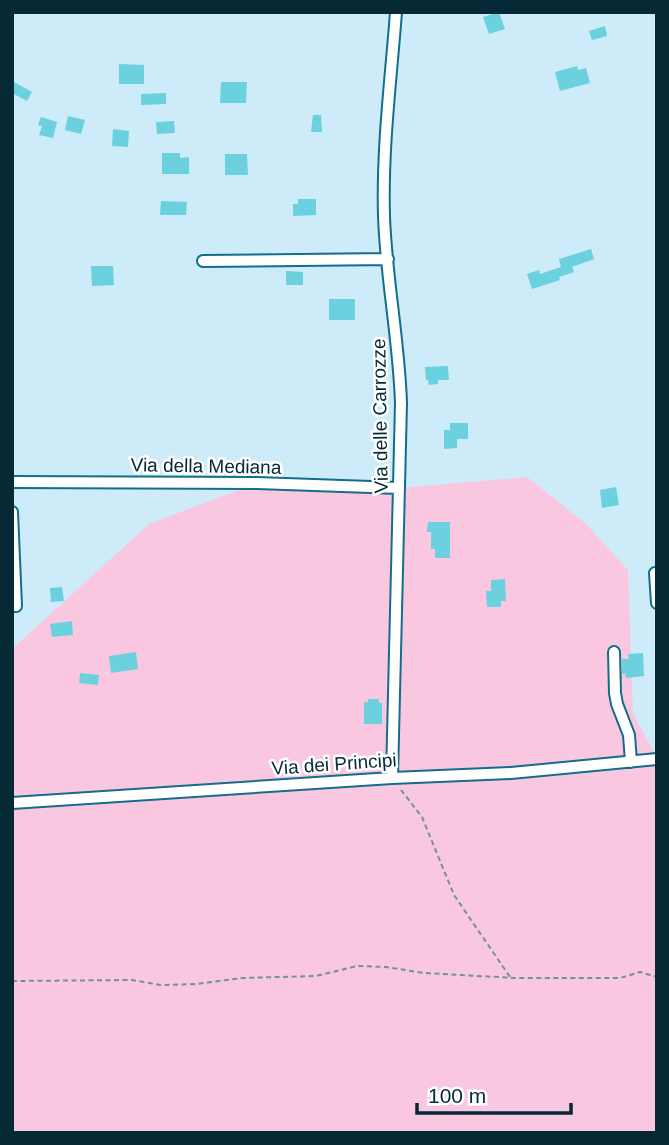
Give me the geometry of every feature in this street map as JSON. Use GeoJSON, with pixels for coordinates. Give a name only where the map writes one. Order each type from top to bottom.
{"type":"FeatureCollection","features":[{"type":"Feature","properties":{"kind":"street","name":"Via delle Carrozze"},"geometry":{"type":"LineString","coordinates":[[392,778],[401,392],[384,228],[384,198],[388,95],[396,12]]}},
{"type":"Feature","properties":{"kind":"street"},"geometry":{"type":"LineString","coordinates":[[203,261],[388,259]]}},
{"type":"Feature","properties":{"kind":"street","name":"Via della Mediana"},"geometry":{"type":"LineString","coordinates":[[12,482],[257,483],[399,488]]}},
{"type":"Feature","properties":{"kind":"street"},"geometry":{"type":"LineString","coordinates":[[12,512],[16,606]]}},
{"type":"Feature","properties":{"kind":"street"},"geometry":{"type":"LineString","coordinates":[[655,573],[657,603]]}},
{"type":"Feature","properties":{"kind":"street"},"geometry":{"type":"LineString","coordinates":[[614,652],[615,693],[629,735],[631,762]]}},
{"type":"Feature","properties":{"kind":"street","name":"Via dei Principi"},"geometry":{"type":"LineString","coordinates":[[12,803],[392,778],[511,773],[657,759]]}},
{"type":"Feature","properties":{"kind":"path"},"geometry":{"type":"LineString","coordinates":[[392,778],[422,817],[454,895],[510,977]]}},
{"type":"Feature","properties":{"kind":"path"},"geometry":{"type":"LineString","coordinates":[[12,981],[195,984],[242,978],[316,976],[357,967],[510,977],[620,978],[640,972],[657,977]]}},
{"type":"Feature","properties":{"kind":"shaded area"},"geometry":{"type":"Polygon","coordinates":[[[527,477],[585,523],[628,570],[633,713],[657,759],[657,1133],[12,1133],[12,649],[149,524],[257,483],[399,488],[527,477]]]}},
{"type":"Feature","properties":{"kind":"building"},"geometry":{"type":"Polygon","coordinates":[[[499,12],[505,29],[489,34],[483,17],[499,12]]]}},
{"type":"Feature","properties":{"kind":"building"},"geometry":{"type":"Polygon","coordinates":[[[605,26],[607,36],[592,40],[589,31],[605,26]]]}},
{"type":"Feature","properties":{"kind":"building"},"geometry":{"type":"Polygon","coordinates":[[[119,64],[144,65],[144,84],[119,84],[119,64]]]}},
{"type":"Feature","properties":{"kind":"building"},"geometry":{"type":"Polygon","coordinates":[[[577,66],[578,70],[586,68],[590,83],[560,91],[555,72],[577,66]]]}},
{"type":"Feature","properties":{"kind":"building"},"geometry":{"type":"Polygon","coordinates":[[[12,81],[32,92],[27,101],[12,93],[12,81]]]}},
{"type":"Feature","properties":{"kind":"building"},"geometry":{"type":"Polygon","coordinates":[[[221,82],[247,82],[246,103],[220,103],[221,82]]]}},
{"type":"Feature","properties":{"kind":"building"},"geometry":{"type":"Polygon","coordinates":[[[166,93],[166,104],[141,105],[141,94],[166,93]]]}},
{"type":"Feature","properties":{"kind":"building"},"geometry":{"type":"Polygon","coordinates":[[[313,115],[321,115],[322,132],[311,132],[313,115]]]}},
{"type":"Feature","properties":{"kind":"building"},"geometry":{"type":"Polygon","coordinates":[[[68,116],[85,120],[81,134],[65,130],[68,116]]]}},
{"type":"Feature","properties":{"kind":"building"},"geometry":{"type":"Polygon","coordinates":[[[41,117],[57,122],[53,138],[39,135],[41,117]]]}},
{"type":"Feature","properties":{"kind":"building"},"geometry":{"type":"Polygon","coordinates":[[[174,121],[175,133],[157,134],[156,122],[174,121]]]}},
{"type":"Feature","properties":{"kind":"building"},"geometry":{"type":"Polygon","coordinates":[[[113,129],[129,131],[128,147],[112,146],[113,129]]]}},
{"type":"Feature","properties":{"kind":"building"},"geometry":{"type":"Polygon","coordinates":[[[162,153],[180,153],[180,158],[189,157],[189,174],[162,174],[162,153]]]}},
{"type":"Feature","properties":{"kind":"building"},"geometry":{"type":"Polygon","coordinates":[[[225,154],[247,154],[248,175],[225,175],[225,154]]]}},
{"type":"Feature","properties":{"kind":"building"},"geometry":{"type":"Polygon","coordinates":[[[298,199],[316,199],[316,215],[293,216],[293,204],[298,204],[298,199]]]}},
{"type":"Feature","properties":{"kind":"building"},"geometry":{"type":"Polygon","coordinates":[[[161,201],[187,202],[186,215],[160,215],[161,201]]]}},
{"type":"Feature","properties":{"kind":"building"},"geometry":{"type":"Polygon","coordinates":[[[591,249],[594,259],[572,267],[574,272],[559,277],[560,280],[532,289],[527,274],[539,270],[540,274],[561,267],[559,259],[591,249]]]}},
{"type":"Feature","properties":{"kind":"building"},"geometry":{"type":"Polygon","coordinates":[[[91,266],[113,266],[114,285],[92,286],[91,266]]]}},
{"type":"Feature","properties":{"kind":"building"},"geometry":{"type":"Polygon","coordinates":[[[286,271],[303,272],[303,285],[286,285],[286,271]]]}},
{"type":"Feature","properties":{"kind":"building"},"geometry":{"type":"Polygon","coordinates":[[[329,299],[355,299],[355,320],[329,320],[329,299]]]}},
{"type":"Feature","properties":{"kind":"building"},"geometry":{"type":"Polygon","coordinates":[[[448,366],[449,380],[438,380],[438,384],[429,385],[425,367],[448,366]]]}},
{"type":"Feature","properties":{"kind":"building"},"geometry":{"type":"Polygon","coordinates":[[[450,423],[468,423],[468,439],[457,439],[457,448],[444,449],[444,430],[450,430],[450,423]]]}},
{"type":"Feature","properties":{"kind":"building"},"geometry":{"type":"Polygon","coordinates":[[[616,487],[619,505],[602,508],[600,490],[616,487]]]}},
{"type":"Feature","properties":{"kind":"building"},"geometry":{"type":"Polygon","coordinates":[[[428,522],[450,522],[450,558],[435,558],[435,549],[431,549],[431,532],[427,532],[428,522]]]}},
{"type":"Feature","properties":{"kind":"building"},"geometry":{"type":"Polygon","coordinates":[[[505,579],[506,601],[501,601],[501,607],[487,607],[486,591],[491,591],[491,580],[505,579]]]}},
{"type":"Feature","properties":{"kind":"building"},"geometry":{"type":"Polygon","coordinates":[[[62,587],[64,601],[51,602],[50,588],[62,587]]]}},
{"type":"Feature","properties":{"kind":"building"},"geometry":{"type":"Polygon","coordinates":[[[72,621],[73,635],[52,637],[50,624],[72,621]]]}},
{"type":"Feature","properties":{"kind":"building"},"geometry":{"type":"Polygon","coordinates":[[[136,652],[138,669],[111,673],[109,656],[136,652]]]}},
{"type":"Feature","properties":{"kind":"building"},"geometry":{"type":"Polygon","coordinates":[[[643,653],[644,676],[626,678],[625,673],[622,674],[622,659],[629,659],[628,654],[643,653]]]}},
{"type":"Feature","properties":{"kind":"building"},"geometry":{"type":"Polygon","coordinates":[[[80,673],[99,675],[98,685],[79,683],[80,673]]]}},
{"type":"Feature","properties":{"kind":"building"},"geometry":{"type":"Polygon","coordinates":[[[368,699],[379,699],[379,703],[382,703],[382,724],[364,724],[364,702],[368,702],[368,699]]]}}]}
